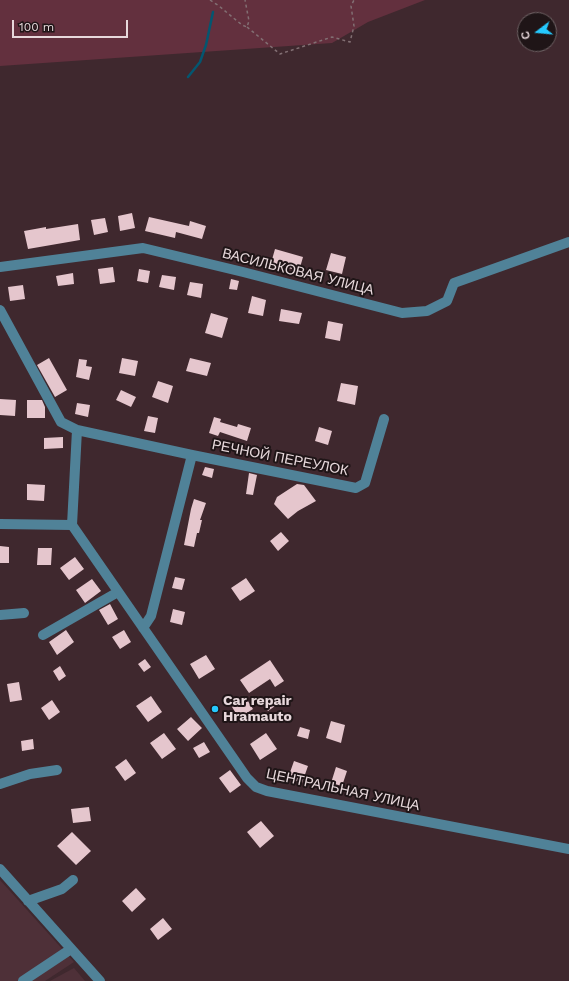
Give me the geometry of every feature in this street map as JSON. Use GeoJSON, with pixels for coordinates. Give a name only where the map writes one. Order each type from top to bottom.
{"type":"FeatureCollection","features":[{"type":"Feature","properties":{"kind":"street","name":"ВАСИЛЬКОВАЯ УЛИЦА"},"geometry":{"type":"LineString","coordinates":[[0,267],[143,248],[243,272],[402,314],[427,311],[447,301],[454,283],[569,242]]}},
{"type":"Feature","properties":{"kind":"street","name":"РЕЧНОЙ ПЕРЕУЛОК"},"geometry":{"type":"LineString","coordinates":[[0,310],[61,422],[77,430],[356,488],[365,483],[384,418]]}},
{"type":"Feature","properties":{"kind":"street"},"geometry":{"type":"LineString","coordinates":[[0,524],[72,525],[77,430]]}},
{"type":"Feature","properties":{"kind":"street"},"geometry":{"type":"LineString","coordinates":[[143,628],[151,616],[192,455]]}},
{"type":"Feature","properties":{"kind":"street","name":"ЦЕНТРАЛЬНАЯ УЛИЦА"},"geometry":{"type":"LineString","coordinates":[[72,525],[247,778],[256,787],[267,791],[569,849]]}},
{"type":"Feature","properties":{"kind":"street"},"geometry":{"type":"LineString","coordinates":[[43,635],[118,592]]}},
{"type":"Feature","properties":{"kind":"street"},"geometry":{"type":"LineString","coordinates":[[0,616],[24,613]]}},
{"type":"Feature","properties":{"kind":"street"},"geometry":{"type":"LineString","coordinates":[[0,784],[30,774],[57,770]]}},
{"type":"Feature","properties":{"kind":"street"},"geometry":{"type":"LineString","coordinates":[[0,869],[100,981]]}},
{"type":"Feature","properties":{"kind":"street"},"geometry":{"type":"LineString","coordinates":[[28,901],[62,889],[73,880]]}},
{"type":"Feature","properties":{"kind":"street"},"geometry":{"type":"LineString","coordinates":[[23,981],[71,950]]}},
{"type":"Feature","properties":{"kind":"path"},"geometry":{"type":"LineString","coordinates":[[210,0],[242,25],[247,27],[280,54],[332,37],[350,42],[354,26],[351,6],[354,0]]}},
{"type":"Feature","properties":{"kind":"path"},"geometry":{"type":"LineString","coordinates":[[245,0],[249,21],[247,27]]}},
{"type":"Feature","properties":{"kind":"shaded area"},"geometry":{"type":"Polygon","coordinates":[[[0,0],[425,0],[368,22],[332,43],[0,66],[0,0]]]}},
{"type":"Feature","properties":{"kind":"shaded area"},"geometry":{"type":"Polygon","coordinates":[[[0,880],[74,962],[45,981],[0,981],[0,880]]]}},
{"type":"Feature","properties":{"kind":"shaded area"},"geometry":{"type":"Polygon","coordinates":[[[74,968],[85,981],[50,981],[74,968]]]}},
{"type":"Feature","properties":{"kind":"building"},"geometry":{"type":"Polygon","coordinates":[[[132,213],[135,228],[120,231],[118,216],[132,213]]]}},
{"type":"Feature","properties":{"kind":"building"},"geometry":{"type":"Polygon","coordinates":[[[149,217],[189,226],[190,221],[206,226],[202,239],[176,232],[175,238],[145,231],[149,217]]]}},
{"type":"Feature","properties":{"kind":"building"},"geometry":{"type":"Polygon","coordinates":[[[105,218],[108,232],[94,235],[91,220],[105,218]]]}},
{"type":"Feature","properties":{"kind":"building"},"geometry":{"type":"Polygon","coordinates":[[[78,224],[80,240],[28,249],[24,231],[78,224]]]}},
{"type":"Feature","properties":{"kind":"building"},"geometry":{"type":"Polygon","coordinates":[[[275,249],[303,257],[299,271],[271,263],[275,249]]]}},
{"type":"Feature","properties":{"kind":"building"},"geometry":{"type":"Polygon","coordinates":[[[331,253],[346,257],[342,274],[326,270],[331,253]]]}},
{"type":"Feature","properties":{"kind":"building"},"geometry":{"type":"Polygon","coordinates":[[[113,267],[115,282],[100,284],[98,269],[113,267]]]}},
{"type":"Feature","properties":{"kind":"building"},"geometry":{"type":"Polygon","coordinates":[[[139,269],[150,271],[148,283],[137,281],[139,269]]]}},
{"type":"Feature","properties":{"kind":"building"},"geometry":{"type":"Polygon","coordinates":[[[73,273],[74,284],[58,286],[56,276],[73,273]]]}},
{"type":"Feature","properties":{"kind":"building"},"geometry":{"type":"Polygon","coordinates":[[[162,275],[176,277],[174,290],[159,287],[162,275]]]}},
{"type":"Feature","properties":{"kind":"building"},"geometry":{"type":"Polygon","coordinates":[[[231,279],[239,281],[237,290],[229,289],[231,279]]]}},
{"type":"Feature","properties":{"kind":"building"},"geometry":{"type":"Polygon","coordinates":[[[190,282],[203,284],[201,298],[187,295],[190,282]]]}},
{"type":"Feature","properties":{"kind":"building"},"geometry":{"type":"Polygon","coordinates":[[[23,285],[25,299],[10,301],[8,287],[23,285]]]}},
{"type":"Feature","properties":{"kind":"building"},"geometry":{"type":"Polygon","coordinates":[[[252,296],[266,300],[263,316],[248,313],[252,296]]]}},
{"type":"Feature","properties":{"kind":"building"},"geometry":{"type":"Polygon","coordinates":[[[281,309],[302,313],[299,324],[279,321],[281,309]]]}},
{"type":"Feature","properties":{"kind":"building"},"geometry":{"type":"Polygon","coordinates":[[[211,313],[228,318],[222,338],[205,333],[211,313]]]}},
{"type":"Feature","properties":{"kind":"building"},"geometry":{"type":"Polygon","coordinates":[[[328,321],[343,324],[340,341],[325,338],[328,321]]]}},
{"type":"Feature","properties":{"kind":"building"},"geometry":{"type":"Polygon","coordinates":[[[49,358],[67,390],[55,397],[37,365],[49,358]]]}},
{"type":"Feature","properties":{"kind":"building"},"geometry":{"type":"Polygon","coordinates":[[[122,358],[138,361],[135,376],[119,373],[122,358]]]}},
{"type":"Feature","properties":{"kind":"building"},"geometry":{"type":"Polygon","coordinates":[[[190,358],[211,363],[207,376],[186,371],[190,358]]]}},
{"type":"Feature","properties":{"kind":"building"},"geometry":{"type":"Polygon","coordinates":[[[79,359],[87,360],[86,366],[92,367],[89,380],[76,377],[79,359]]]}},
{"type":"Feature","properties":{"kind":"building"},"geometry":{"type":"Polygon","coordinates":[[[158,381],[173,386],[168,403],[152,397],[158,381]]]}},
{"type":"Feature","properties":{"kind":"building"},"geometry":{"type":"Polygon","coordinates":[[[341,383],[358,386],[355,405],[337,401],[341,383]]]}},
{"type":"Feature","properties":{"kind":"building"},"geometry":{"type":"Polygon","coordinates":[[[121,390],[136,397],[131,407],[116,400],[121,390]]]}},
{"type":"Feature","properties":{"kind":"building"},"geometry":{"type":"Polygon","coordinates":[[[0,399],[16,400],[15,416],[0,415],[0,399]]]}},
{"type":"Feature","properties":{"kind":"building"},"geometry":{"type":"Polygon","coordinates":[[[27,400],[42,400],[45,407],[45,418],[27,418],[27,400]]]}},
{"type":"Feature","properties":{"kind":"building"},"geometry":{"type":"Polygon","coordinates":[[[77,403],[90,405],[88,417],[75,414],[77,403]]]}},
{"type":"Feature","properties":{"kind":"building"},"geometry":{"type":"Polygon","coordinates":[[[148,416],[158,418],[155,433],[144,431],[148,416]]]}},
{"type":"Feature","properties":{"kind":"building"},"geometry":{"type":"Polygon","coordinates":[[[214,417],[221,419],[220,422],[237,427],[238,424],[251,428],[247,441],[220,432],[218,436],[209,433],[214,417]]]}},
{"type":"Feature","properties":{"kind":"building"},"geometry":{"type":"Polygon","coordinates":[[[319,427],[332,431],[328,445],[315,441],[319,427]]]}},
{"type":"Feature","properties":{"kind":"building"},"geometry":{"type":"Polygon","coordinates":[[[63,437],[63,448],[44,449],[44,438],[63,437]]]}},
{"type":"Feature","properties":{"kind":"building"},"geometry":{"type":"Polygon","coordinates":[[[205,467],[214,469],[212,478],[202,475],[205,467]]]}},
{"type":"Feature","properties":{"kind":"building"},"geometry":{"type":"Polygon","coordinates":[[[249,473],[257,475],[253,495],[246,494],[249,473]]]}},
{"type":"Feature","properties":{"kind":"building"},"geometry":{"type":"Polygon","coordinates":[[[27,484],[45,485],[44,501],[27,500],[27,484]]]}},
{"type":"Feature","properties":{"kind":"building"},"geometry":{"type":"Polygon","coordinates":[[[297,484],[304,485],[316,501],[298,511],[288,519],[274,504],[277,497],[297,484]]]}},
{"type":"Feature","properties":{"kind":"building"},"geometry":{"type":"Polygon","coordinates":[[[194,499],[206,503],[200,520],[202,520],[194,547],[184,545],[194,499]]]}},
{"type":"Feature","properties":{"kind":"building"},"geometry":{"type":"Polygon","coordinates":[[[281,532],[289,541],[278,551],[270,541],[281,532]]]}},
{"type":"Feature","properties":{"kind":"building"},"geometry":{"type":"Polygon","coordinates":[[[0,546],[9,547],[9,563],[0,563],[0,546]]]}},
{"type":"Feature","properties":{"kind":"building"},"geometry":{"type":"Polygon","coordinates":[[[38,548],[52,548],[51,565],[37,565],[38,548]]]}},
{"type":"Feature","properties":{"kind":"building"},"geometry":{"type":"Polygon","coordinates":[[[75,557],[84,569],[69,580],[60,568],[75,557]]]}},
{"type":"Feature","properties":{"kind":"building"},"geometry":{"type":"Polygon","coordinates":[[[175,577],[185,579],[182,590],[172,588],[175,577]]]}},
{"type":"Feature","properties":{"kind":"building"},"geometry":{"type":"Polygon","coordinates":[[[246,578],[255,591],[240,601],[231,588],[246,578]]]}},
{"type":"Feature","properties":{"kind":"building"},"geometry":{"type":"Polygon","coordinates":[[[92,579],[101,591],[85,603],[76,590],[92,579]]]}},
{"type":"Feature","properties":{"kind":"building"},"geometry":{"type":"Polygon","coordinates":[[[110,604],[118,619],[108,625],[99,610],[110,604]]]}},
{"type":"Feature","properties":{"kind":"building"},"geometry":{"type":"Polygon","coordinates":[[[173,609],[185,612],[182,625],[170,622],[173,609]]]}},
{"type":"Feature","properties":{"kind":"building"},"geometry":{"type":"Polygon","coordinates":[[[66,630],[74,642],[57,655],[49,642],[66,630]]]}},
{"type":"Feature","properties":{"kind":"building"},"geometry":{"type":"Polygon","coordinates":[[[124,630],[131,642],[120,649],[112,637],[124,630]]]}},
{"type":"Feature","properties":{"kind":"building"},"geometry":{"type":"Polygon","coordinates":[[[206,655],[215,669],[199,679],[190,664],[206,655]]]}},
{"type":"Feature","properties":{"kind":"building"},"geometry":{"type":"Polygon","coordinates":[[[145,659],[151,667],[144,672],[138,664],[145,659]]]}},
{"type":"Feature","properties":{"kind":"building"},"geometry":{"type":"Polygon","coordinates":[[[270,660],[284,681],[275,687],[270,679],[249,693],[240,680],[270,660]]]}},
{"type":"Feature","properties":{"kind":"building"},"geometry":{"type":"Polygon","coordinates":[[[60,666],[66,676],[59,681],[53,671],[60,666]]]}},
{"type":"Feature","properties":{"kind":"building"},"geometry":{"type":"Polygon","coordinates":[[[19,682],[22,700],[10,702],[7,684],[19,682]]]}},
{"type":"Feature","properties":{"kind":"building"},"geometry":{"type":"Polygon","coordinates":[[[151,696],[162,712],[148,722],[136,706],[151,696]]]}},
{"type":"Feature","properties":{"kind":"building"},"geometry":{"type":"Polygon","coordinates":[[[246,698],[253,709],[239,718],[232,707],[246,698]]]}},
{"type":"Feature","properties":{"kind":"building"},"geometry":{"type":"Polygon","coordinates":[[[274,698],[278,704],[268,711],[264,705],[274,698]]]}},
{"type":"Feature","properties":{"kind":"building"},"geometry":{"type":"Polygon","coordinates":[[[52,700],[60,712],[49,720],[41,708],[52,700]]]}},
{"type":"Feature","properties":{"kind":"building"},"geometry":{"type":"Polygon","coordinates":[[[191,717],[202,728],[188,741],[177,729],[191,717]]]}},
{"type":"Feature","properties":{"kind":"building"},"geometry":{"type":"Polygon","coordinates":[[[331,721],[345,725],[341,743],[326,738],[331,721]]]}},
{"type":"Feature","properties":{"kind":"building"},"geometry":{"type":"Polygon","coordinates":[[[300,727],[310,730],[308,739],[297,736],[300,727]]]}},
{"type":"Feature","properties":{"kind":"building"},"geometry":{"type":"Polygon","coordinates":[[[164,733],[176,749],[162,759],[150,743],[164,733]]]}},
{"type":"Feature","properties":{"kind":"building"},"geometry":{"type":"Polygon","coordinates":[[[266,733],[277,749],[260,760],[250,744],[266,733]]]}},
{"type":"Feature","properties":{"kind":"building"},"geometry":{"type":"Polygon","coordinates":[[[33,739],[34,749],[22,751],[21,741],[33,739]]]}},
{"type":"Feature","properties":{"kind":"building"},"geometry":{"type":"Polygon","coordinates":[[[204,742],[210,752],[199,758],[193,748],[204,742]]]}},
{"type":"Feature","properties":{"kind":"building"},"geometry":{"type":"Polygon","coordinates":[[[126,759],[136,773],[125,781],[115,767],[126,759]]]}},
{"type":"Feature","properties":{"kind":"building"},"geometry":{"type":"Polygon","coordinates":[[[294,761],[308,766],[302,783],[288,778],[294,761]]]}},
{"type":"Feature","properties":{"kind":"building"},"geometry":{"type":"Polygon","coordinates":[[[336,767],[347,771],[342,786],[331,783],[336,767]]]}},
{"type":"Feature","properties":{"kind":"building"},"geometry":{"type":"Polygon","coordinates":[[[230,770],[241,785],[230,793],[219,778],[230,770]]]}},
{"type":"Feature","properties":{"kind":"building"},"geometry":{"type":"Polygon","coordinates":[[[89,807],[91,821],[73,823],[71,809],[89,807]]]}},
{"type":"Feature","properties":{"kind":"building"},"geometry":{"type":"Polygon","coordinates":[[[261,821],[274,836],[260,848],[247,832],[261,821]]]}},
{"type":"Feature","properties":{"kind":"building"},"geometry":{"type":"Polygon","coordinates":[[[72,832],[91,851],[76,865],[57,846],[72,832]]]}},
{"type":"Feature","properties":{"kind":"building"},"geometry":{"type":"Polygon","coordinates":[[[136,888],[146,899],[132,912],[122,901],[136,888]]]}},
{"type":"Feature","properties":{"kind":"building"},"geometry":{"type":"Polygon","coordinates":[[[163,918],[172,929],[158,940],[150,929],[163,918]]]}},
{"type":"Feature","properties":{"kind":"waterway"},"geometry":{"type":"LineString","coordinates":[[188,77],[200,62],[206,45],[213,12]]}},
{"type":"Feature","properties":{"kind":"place","name":"Car repair Hramauto"},"geometry":{"type":"Point","coordinates":[215,709]}}]}
